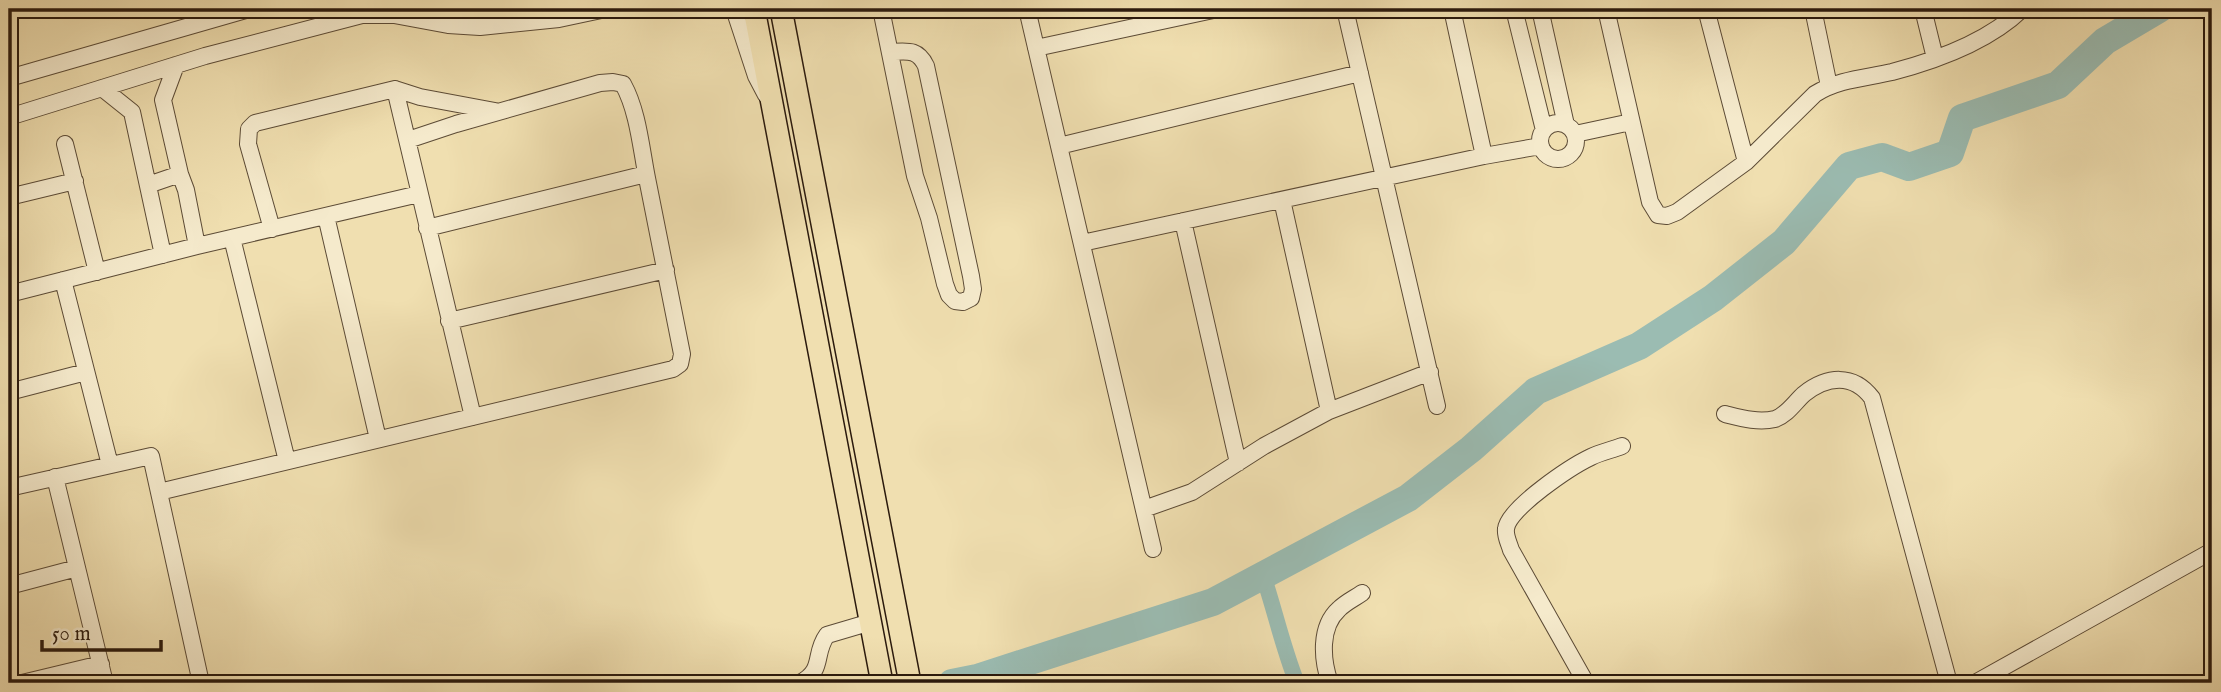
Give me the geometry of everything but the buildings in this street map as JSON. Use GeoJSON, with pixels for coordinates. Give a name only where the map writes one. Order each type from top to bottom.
{"type":"FeatureCollection","features":[{"type":"Feature","properties":{"kind":"main road"},"geometry":{"type":"LineString","coordinates":[[754,9],[881,676]]}},
{"type":"Feature","properties":{"kind":"main road"},"geometry":{"type":"LineString","coordinates":[[781,9],[909,674]]}},
{"type":"Feature","properties":{"kind":"street"},"geometry":{"type":"LineString","coordinates":[[9,78],[249,9]]}},
{"type":"Feature","properties":{"kind":"street"},"geometry":{"type":"LineString","coordinates":[[479,9],[480,27]]}},
{"type":"Feature","properties":{"kind":"street"},"geometry":{"type":"LineString","coordinates":[[9,117],[176,65],[362,15],[394,15],[448,25],[480,27],[559,19],[606,9]]}},
{"type":"Feature","properties":{"kind":"street"},"geometry":{"type":"LineString","coordinates":[[734,9],[756,76],[772,106]]}},
{"type":"Feature","properties":{"kind":"street"},"geometry":{"type":"LineString","coordinates":[[1027,9],[1153,549]]}},
{"type":"Feature","properties":{"kind":"street"},"geometry":{"type":"LineString","coordinates":[[1037,48],[1218,9]]}},
{"type":"Feature","properties":{"kind":"street"},"geometry":{"type":"LineString","coordinates":[[1345,9],[1437,405]]}},
{"type":"Feature","properties":{"kind":"street"},"geometry":{"type":"LineString","coordinates":[[1452,9],[1484,156]]}},
{"type":"Feature","properties":{"kind":"street"},"geometry":{"type":"LineString","coordinates":[[1514,9],[1543,138],[1549,156],[1555,158],[1567,156],[1575,147],[1540,9]]}},
{"type":"Feature","properties":{"kind":"street"},"geometry":{"type":"LineString","coordinates":[[1606,9],[1650,202],[1658,215],[1667,216],[1677,212],[1746,162],[1815,94],[1829,86],[1891,72],[1935,58],[1985,36],[2022,9]]}},
{"type":"Feature","properties":{"kind":"street"},"geometry":{"type":"LineString","coordinates":[[1706,9],[1746,162]]}},
{"type":"Feature","properties":{"kind":"street"},"geometry":{"type":"LineString","coordinates":[[1813,9],[1829,86]]}},
{"type":"Feature","properties":{"kind":"street"},"geometry":{"type":"LineString","coordinates":[[1923,9],[1935,58]]}},
{"type":"Feature","properties":{"kind":"street"},"geometry":{"type":"LineString","coordinates":[[883,12],[915,176],[949,295],[955,301],[963,302],[971,298],[971,276],[926,66],[916,52],[891,52]]}},
{"type":"Feature","properties":{"kind":"street"},"geometry":{"type":"LineString","coordinates":[[1528,66],[1552,61]]}},
{"type":"Feature","properties":{"kind":"street"},"geometry":{"type":"LineString","coordinates":[[176,65],[163,100],[197,246]]}},
{"type":"Feature","properties":{"kind":"street"},"geometry":{"type":"LineString","coordinates":[[1059,146],[1360,73]]}},
{"type":"Feature","properties":{"kind":"street"},"geometry":{"type":"LineString","coordinates":[[159,492],[673,369],[680,364],[682,354],[666,270],[634,113],[623,84],[600,83],[408,140]]}},
{"type":"Feature","properties":{"kind":"street"},"geometry":{"type":"LineString","coordinates":[[103,89],[132,113],[163,255]]}},
{"type":"Feature","properties":{"kind":"street"},"geometry":{"type":"LineString","coordinates":[[272,229],[248,144],[249,129],[255,123],[395,89],[420,97],[498,112]]}},
{"type":"Feature","properties":{"kind":"street"},"geometry":{"type":"LineString","coordinates":[[395,89],[473,417]]}},
{"type":"Feature","properties":{"kind":"street"},"geometry":{"type":"LineString","coordinates":[[1082,243],[1484,156],[1543,138],[1554,123],[1571,130],[1631,122]]}},
{"type":"Feature","properties":{"kind":"street"},"geometry":{"type":"LineString","coordinates":[[65,145],[97,272]]}},
{"type":"Feature","properties":{"kind":"street"},"geometry":{"type":"LineString","coordinates":[[148,185],[180,174]]}},
{"type":"Feature","properties":{"kind":"street"},"geometry":{"type":"LineString","coordinates":[[427,228],[646,174]]}},
{"type":"Feature","properties":{"kind":"street"},"geometry":{"type":"LineString","coordinates":[[9,197],[75,181]]}},
{"type":"Feature","properties":{"kind":"street"},"geometry":{"type":"LineString","coordinates":[[9,294],[419,194]]}},
{"type":"Feature","properties":{"kind":"street"},"geometry":{"type":"LineString","coordinates":[[1282,200],[1329,411]]}},
{"type":"Feature","properties":{"kind":"street"},"geometry":{"type":"LineString","coordinates":[[327,216],[378,439]]}},
{"type":"Feature","properties":{"kind":"street"},"geometry":{"type":"LineString","coordinates":[[1183,221],[1238,463]]}},
{"type":"Feature","properties":{"kind":"street"},"geometry":{"type":"LineString","coordinates":[[232,239],[287,461]]}},
{"type":"Feature","properties":{"kind":"street"},"geometry":{"type":"LineString","coordinates":[[449,321],[666,270]]}},
{"type":"Feature","properties":{"kind":"street"},"geometry":{"type":"LineString","coordinates":[[64,280],[110,465]]}},
{"type":"Feature","properties":{"kind":"street"},"geometry":{"type":"LineString","coordinates":[[9,392],[86,372]]}},
{"type":"Feature","properties":{"kind":"street"},"geometry":{"type":"LineString","coordinates":[[1144,509],[1192,492],[1291,430],[1329,411],[1430,372]]}},
{"type":"Feature","properties":{"kind":"street"},"geometry":{"type":"LineString","coordinates":[[1725,414],[1762,421],[1775,419],[1816,385],[1843,380],[1855,382],[1864,388],[1872,398],[1950,683]]}},
{"type":"Feature","properties":{"kind":"street"},"geometry":{"type":"LineString","coordinates":[[1586,683],[1511,550],[1506,530],[1508,521],[1516,511],[1545,486],[1592,457],[1622,446]]}},
{"type":"Feature","properties":{"kind":"street"},"geometry":{"type":"LineString","coordinates":[[9,488],[151,456],[201,683]]}},
{"type":"Feature","properties":{"kind":"street"},"geometry":{"type":"LineString","coordinates":[[55,477],[105,683]]}},
{"type":"Feature","properties":{"kind":"street"},"geometry":{"type":"LineString","coordinates":[[1975,683],[2212,551]]}},
{"type":"Feature","properties":{"kind":"street"},"geometry":{"type":"LineString","coordinates":[[9,586],[77,568]]}},
{"type":"Feature","properties":{"kind":"street"},"geometry":{"type":"LineString","coordinates":[[1331,683],[1324,660],[1326,631],[1330,619],[1362,593]]}},
{"type":"Feature","properties":{"kind":"street"},"geometry":{"type":"LineString","coordinates":[[800,683],[813,674],[817,667],[823,640],[827,635],[871,622]]}},
{"type":"Feature","properties":{"kind":"street"},"geometry":{"type":"LineString","coordinates":[[22,683],[101,664]]}},
{"type":"Feature","properties":{"kind":"waterway"},"geometry":{"type":"LineString","coordinates":[[952,683],[977,678],[1213,602],[1408,498],[1471,449],[1536,391],[1639,346],[1713,298],[1784,242],[1849,166],[1882,157],[1909,167],[1950,153],[1962,118],[2058,85],[2105,41],[2159,9]]}},
{"type":"Feature","properties":{"kind":"waterway"},"geometry":{"type":"LineString","coordinates":[[1263,575],[1297,683]]}}]}
